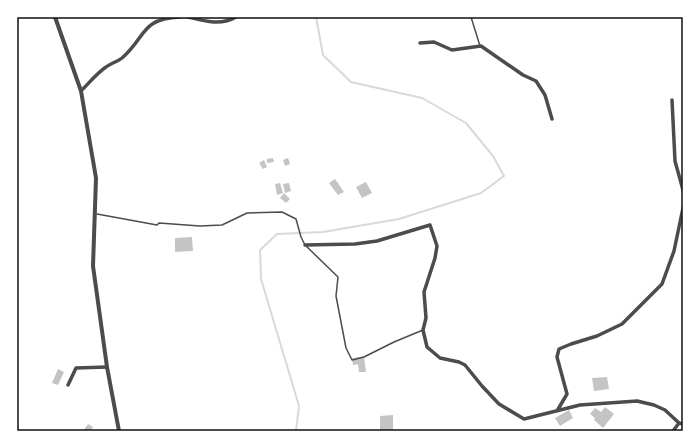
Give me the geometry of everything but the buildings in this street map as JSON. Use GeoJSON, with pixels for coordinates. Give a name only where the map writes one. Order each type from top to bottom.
{"type":"FeatureCollection","features":[{"type":"Feature","properties":{"kind":"street"},"geometry":{"type":"LineString","coordinates":[[55,17],[81,91],[96,178],[93,266],[107,367],[119,431]]}},
{"type":"Feature","properties":{"kind":"street"},"geometry":{"type":"LineString","coordinates":[[81,91],[105,67],[121,58],[136,42],[145,29],[155,21],[166,18],[180,17]]}},
{"type":"Feature","properties":{"kind":"street"},"geometry":{"type":"LineString","coordinates":[[188,17],[212,22],[230,20],[236,17]]}},
{"type":"Feature","properties":{"kind":"street"},"geometry":{"type":"LineString","coordinates":[[420,43],[434,42],[452,50],[481,46],[523,75],[536,81],[545,95],[552,119]]}},
{"type":"Feature","properties":{"kind":"street"},"geometry":{"type":"LineString","coordinates":[[672,100],[675,161],[683,190]]}},
{"type":"Feature","properties":{"kind":"street"},"geometry":{"type":"LineString","coordinates":[[558,411],[567,394],[557,357],[559,350],[571,344],[597,336],[622,324],[662,284],[674,252],[683,208]]}},
{"type":"Feature","properties":{"kind":"street"},"geometry":{"type":"LineString","coordinates":[[305,245],[355,244],[377,241],[430,225],[437,246],[435,258],[424,292],[426,318],[423,330],[427,347],[440,358],[459,362],[465,365],[499,404],[524,419],[580,405],[637,402],[654,405],[665,410],[681,424],[673,431]]}},
{"type":"Feature","properties":{"kind":"street"},"geometry":{"type":"LineString","coordinates":[[68,385],[76,368],[107,367]]}},
{"type":"Feature","properties":{"kind":"lane"},"geometry":{"type":"LineString","coordinates":[[471,17],[481,46]]}},
{"type":"Feature","properties":{"kind":"lane"},"geometry":{"type":"LineString","coordinates":[[95,214],[157,225],[159,223],[200,226],[222,225],[247,212],[282,212],[296,219],[298,229],[305,245],[338,277],[336,296],[346,348],[352,360],[364,357],[423,330]]}},
{"type":"Feature","properties":{"kind":"waterway"},"geometry":{"type":"LineString","coordinates":[[296,431],[299,406],[261,279],[260,250],[277,234],[323,232],[399,219],[481,193],[504,176],[493,156],[466,123],[422,98],[351,82],[323,55],[316,17]]}}]}
